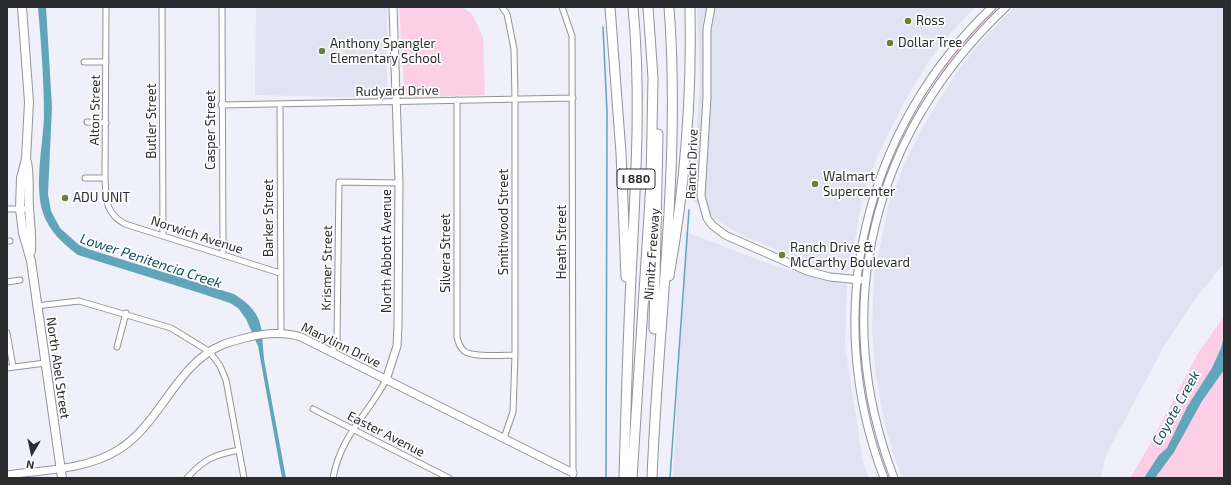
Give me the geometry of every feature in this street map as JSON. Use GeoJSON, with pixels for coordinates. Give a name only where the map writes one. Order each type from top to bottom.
{"type":"FeatureCollection","features":[{"type":"Feature","properties":{"kind":"highway"},"geometry":{"type":"LineString","coordinates":[[610,7],[624,198],[628,351]]}},
{"type":"Feature","properties":{"kind":"highway","name":"Nimitz Freeway"},"geometry":{"type":"LineString","coordinates":[[624,478],[638,124],[638,72],[632,7]]}},
{"type":"Feature","properties":{"kind":"highway"},"geometry":{"type":"LineString","coordinates":[[632,478],[651,183],[653,78],[648,7]]}},
{"type":"Feature","properties":{"kind":"highway"},"geometry":{"type":"LineString","coordinates":[[648,478],[655,295],[659,111],[658,46],[654,7]]}},
{"type":"Feature","properties":{"kind":"highway","name":"Nimitz Freeway"},"geometry":{"type":"LineString","coordinates":[[652,478],[655,393],[661,318],[673,107],[669,7]]}},
{"type":"Feature","properties":{"kind":"highway"},"geometry":{"type":"LineString","coordinates":[[661,318],[684,175],[690,84],[690,7]]}},
{"type":"Feature","properties":{"kind":"main road","name":"North Abel Street"},"geometry":{"type":"LineString","coordinates":[[22,7],[29,102],[26,159],[21,178],[20,209],[23,232],[31,261]]}},
{"type":"Feature","properties":{"kind":"main road","name":"North Abel Street"},"geometry":{"type":"LineString","coordinates":[[26,159],[30,178],[29,209],[32,232],[31,261],[36,306],[62,478]]}},
{"type":"Feature","properties":{"kind":"street","name":"Alton Street"},"geometry":{"type":"LineString","coordinates":[[106,7],[105,178],[106,196],[110,213]]}},
{"type":"Feature","properties":{"kind":"street","name":"Butler Street"},"geometry":{"type":"LineString","coordinates":[[162,7],[164,235]]}},
{"type":"Feature","properties":{"kind":"street","name":"Casper Street"},"geometry":{"type":"LineString","coordinates":[[222,7],[222,254]]}},
{"type":"Feature","properties":{"kind":"street","name":"North Abbott Avenue"},"geometry":{"type":"LineString","coordinates":[[333,478],[339,454],[352,429],[386,380],[394,356],[398,334],[399,183],[393,7]]}},
{"type":"Feature","properties":{"kind":"street","name":"Smithwood Street"},"geometry":{"type":"LineString","coordinates":[[502,7],[507,14],[514,49],[515,99],[516,356],[513,412],[504,438]]}},
{"type":"Feature","properties":{"kind":"street","name":"Heath Street"},"geometry":{"type":"LineString","coordinates":[[562,7],[572,36],[573,476]]}},
{"type":"Feature","properties":{"kind":"street","name":"Ranch Drive"},"geometry":{"type":"LineString","coordinates":[[711,7],[707,33],[707,92],[701,196],[707,218],[712,225],[725,235],[807,271],[830,277],[866,281]]}},
{"type":"Feature","properties":{"kind":"street"},"geometry":{"type":"LineString","coordinates":[[884,478],[866,424],[854,340],[856,280],[862,246],[873,199],[888,156],[901,130],[938,68],[958,42],[992,7]]}},
{"type":"Feature","properties":{"kind":"street"},"geometry":{"type":"LineString","coordinates":[[894,478],[876,422],[868,381],[864,340],[866,281],[871,248],[882,202],[897,160],[911,129],[928,99],[955,60],[1006,7]]}},
{"type":"Feature","properties":{"kind":"street"},"geometry":{"type":"LineString","coordinates":[[84,62],[106,62]]}},
{"type":"Feature","properties":{"kind":"street","name":"Rudyard Drive"},"geometry":{"type":"LineString","coordinates":[[221,105],[573,98]]}},
{"type":"Feature","properties":{"kind":"street","name":"Silvera Street"},"geometry":{"type":"LineString","coordinates":[[457,100],[457,337],[459,345],[465,352],[475,355],[516,356]]}},
{"type":"Feature","properties":{"kind":"street","name":"Barker Street"},"geometry":{"type":"LineString","coordinates":[[280,104],[281,333]]}},
{"type":"Feature","properties":{"kind":"street"},"geometry":{"type":"LineString","coordinates":[[87,122],[106,123]]}},
{"type":"Feature","properties":{"kind":"street"},"geometry":{"type":"LineString","coordinates":[[85,178],[105,178]]}},
{"type":"Feature","properties":{"kind":"street","name":"Krismer Street"},"geometry":{"type":"LineString","coordinates":[[332,352],[337,341],[340,182],[399,183]]}},
{"type":"Feature","properties":{"kind":"street"},"geometry":{"type":"LineString","coordinates":[[7,209],[29,209]]}},
{"type":"Feature","properties":{"kind":"street","name":"Norwich Avenue"},"geometry":{"type":"LineString","coordinates":[[110,213],[125,224],[164,235],[280,273]]}},
{"type":"Feature","properties":{"kind":"street"},"geometry":{"type":"LineString","coordinates":[[7,282],[20,280]]}},
{"type":"Feature","properties":{"kind":"street"},"geometry":{"type":"LineString","coordinates":[[36,306],[79,300],[171,328],[210,352],[220,366],[226,380],[244,478]]}},
{"type":"Feature","properties":{"kind":"street"},"geometry":{"type":"LineString","coordinates":[[117,347],[126,314]]}},
{"type":"Feature","properties":{"kind":"street"},"geometry":{"type":"LineString","coordinates":[[7,333],[13,367]]}},
{"type":"Feature","properties":{"kind":"street","name":"Marylinn Drive"},"geometry":{"type":"LineString","coordinates":[[7,475],[90,464],[119,450],[142,430],[196,363],[210,352],[221,345],[252,336],[281,333],[301,337],[332,352],[504,438],[573,476]]}},
{"type":"Feature","properties":{"kind":"street"},"geometry":{"type":"LineString","coordinates":[[7,368],[45,363]]}},
{"type":"Feature","properties":{"kind":"street","name":"Easter Avenue"},"geometry":{"type":"LineString","coordinates":[[313,409],[449,478]]}},
{"type":"Feature","properties":{"kind":"street"},"geometry":{"type":"LineString","coordinates":[[187,478],[202,462],[210,457],[238,450]]}},
{"type":"Feature","properties":{"kind":"shaded area","name":"Anthony Spangler Elementary School"},"geometry":{"type":"Polygon","coordinates":[[[256,7],[387,7],[387,98],[255,95],[256,7]]]}},
{"type":"Feature","properties":{"kind":"shaded area"},"geometry":{"type":"Polygon","coordinates":[[[399,7],[462,7],[472,14],[483,37],[485,95],[410,97],[406,95],[404,89],[399,7]]]}},
{"type":"Feature","properties":{"kind":"shaded area"},"geometry":{"type":"Polygon","coordinates":[[[697,7],[975,7],[949,35],[928,62],[902,106],[883,144],[863,193],[850,269],[846,272],[813,266],[740,234],[718,221],[692,199],[700,81],[697,7]]]}},
{"type":"Feature","properties":{"kind":"shaded area"},"geometry":{"type":"Polygon","coordinates":[[[995,7],[1001,7],[970,38],[931,87],[959,45],[995,7]]]}},
{"type":"Feature","properties":{"kind":"shaded area"},"geometry":{"type":"Polygon","coordinates":[[[1014,7],[1224,7],[1224,263],[1193,302],[1163,348],[1105,457],[1101,478],[902,478],[892,450],[884,420],[876,376],[872,329],[874,276],[888,207],[904,164],[922,128],[957,72],[979,44],[1014,7]]]}},
{"type":"Feature","properties":{"kind":"shaded area"},"geometry":{"type":"Polygon","coordinates":[[[686,232],[775,266],[847,285],[845,346],[863,462],[869,478],[673,478],[686,232]]]}},
{"type":"Feature","properties":{"kind":"shaded area"},"geometry":{"type":"Polygon","coordinates":[[[1224,316],[1224,478],[1130,478],[1148,448],[1198,353],[1224,316]]]}},
{"type":"Feature","properties":{"kind":"water"},"geometry":{"type":"Polygon","coordinates":[[[38,7],[46,7],[52,107],[48,194],[51,211],[60,228],[79,245],[234,294],[252,309],[257,317],[262,333],[265,365],[286,478],[282,478],[258,346],[246,319],[238,308],[230,303],[200,293],[78,255],[57,237],[49,226],[43,213],[39,190],[44,116],[43,75],[38,7]]]}},
{"type":"Feature","properties":{"kind":"water"},"geometry":{"type":"Polygon","coordinates":[[[1224,336],[1224,370],[1202,401],[1174,452],[1155,478],[1144,478],[1159,455],[1167,448],[1187,407],[1212,368],[1221,348],[1224,336]]]}},
{"type":"Feature","properties":{"kind":"waterway"},"geometry":{"type":"LineString","coordinates":[[603,27],[607,112],[606,478]]}},
{"type":"Feature","properties":{"kind":"waterway"},"geometry":{"type":"LineString","coordinates":[[670,478],[689,210]]}},
{"type":"Feature","properties":{"kind":"place","name":"Ross"},"geometry":{"type":"Point","coordinates":[908,21]}},
{"type":"Feature","properties":{"kind":"place","name":"Dollar Tree"},"geometry":{"type":"Point","coordinates":[890,43]}},
{"type":"Feature","properties":{"kind":"place","name":"Anthony Spangler Elementary School"},"geometry":{"type":"Point","coordinates":[322,51]}},
{"type":"Feature","properties":{"kind":"place","name":"Walmart Supercenter"},"geometry":{"type":"Point","coordinates":[815,184]}},
{"type":"Feature","properties":{"kind":"place","name":"ADU UNIT"},"geometry":{"type":"Point","coordinates":[65,198]}},
{"type":"Feature","properties":{"kind":"place","name":"Ranch Drive & McCarthy Boulevard"},"geometry":{"type":"Point","coordinates":[782,255]}},
{"type":"Feature","properties":{"kind":"water label","name":"Lower Penitencia Creek"},"geometry":{"type":"Point","coordinates":[151,261]}},
{"type":"Feature","properties":{"kind":"water label","name":"Coyote Creek"},"geometry":{"type":"Point","coordinates":[1176,408]}}]}
